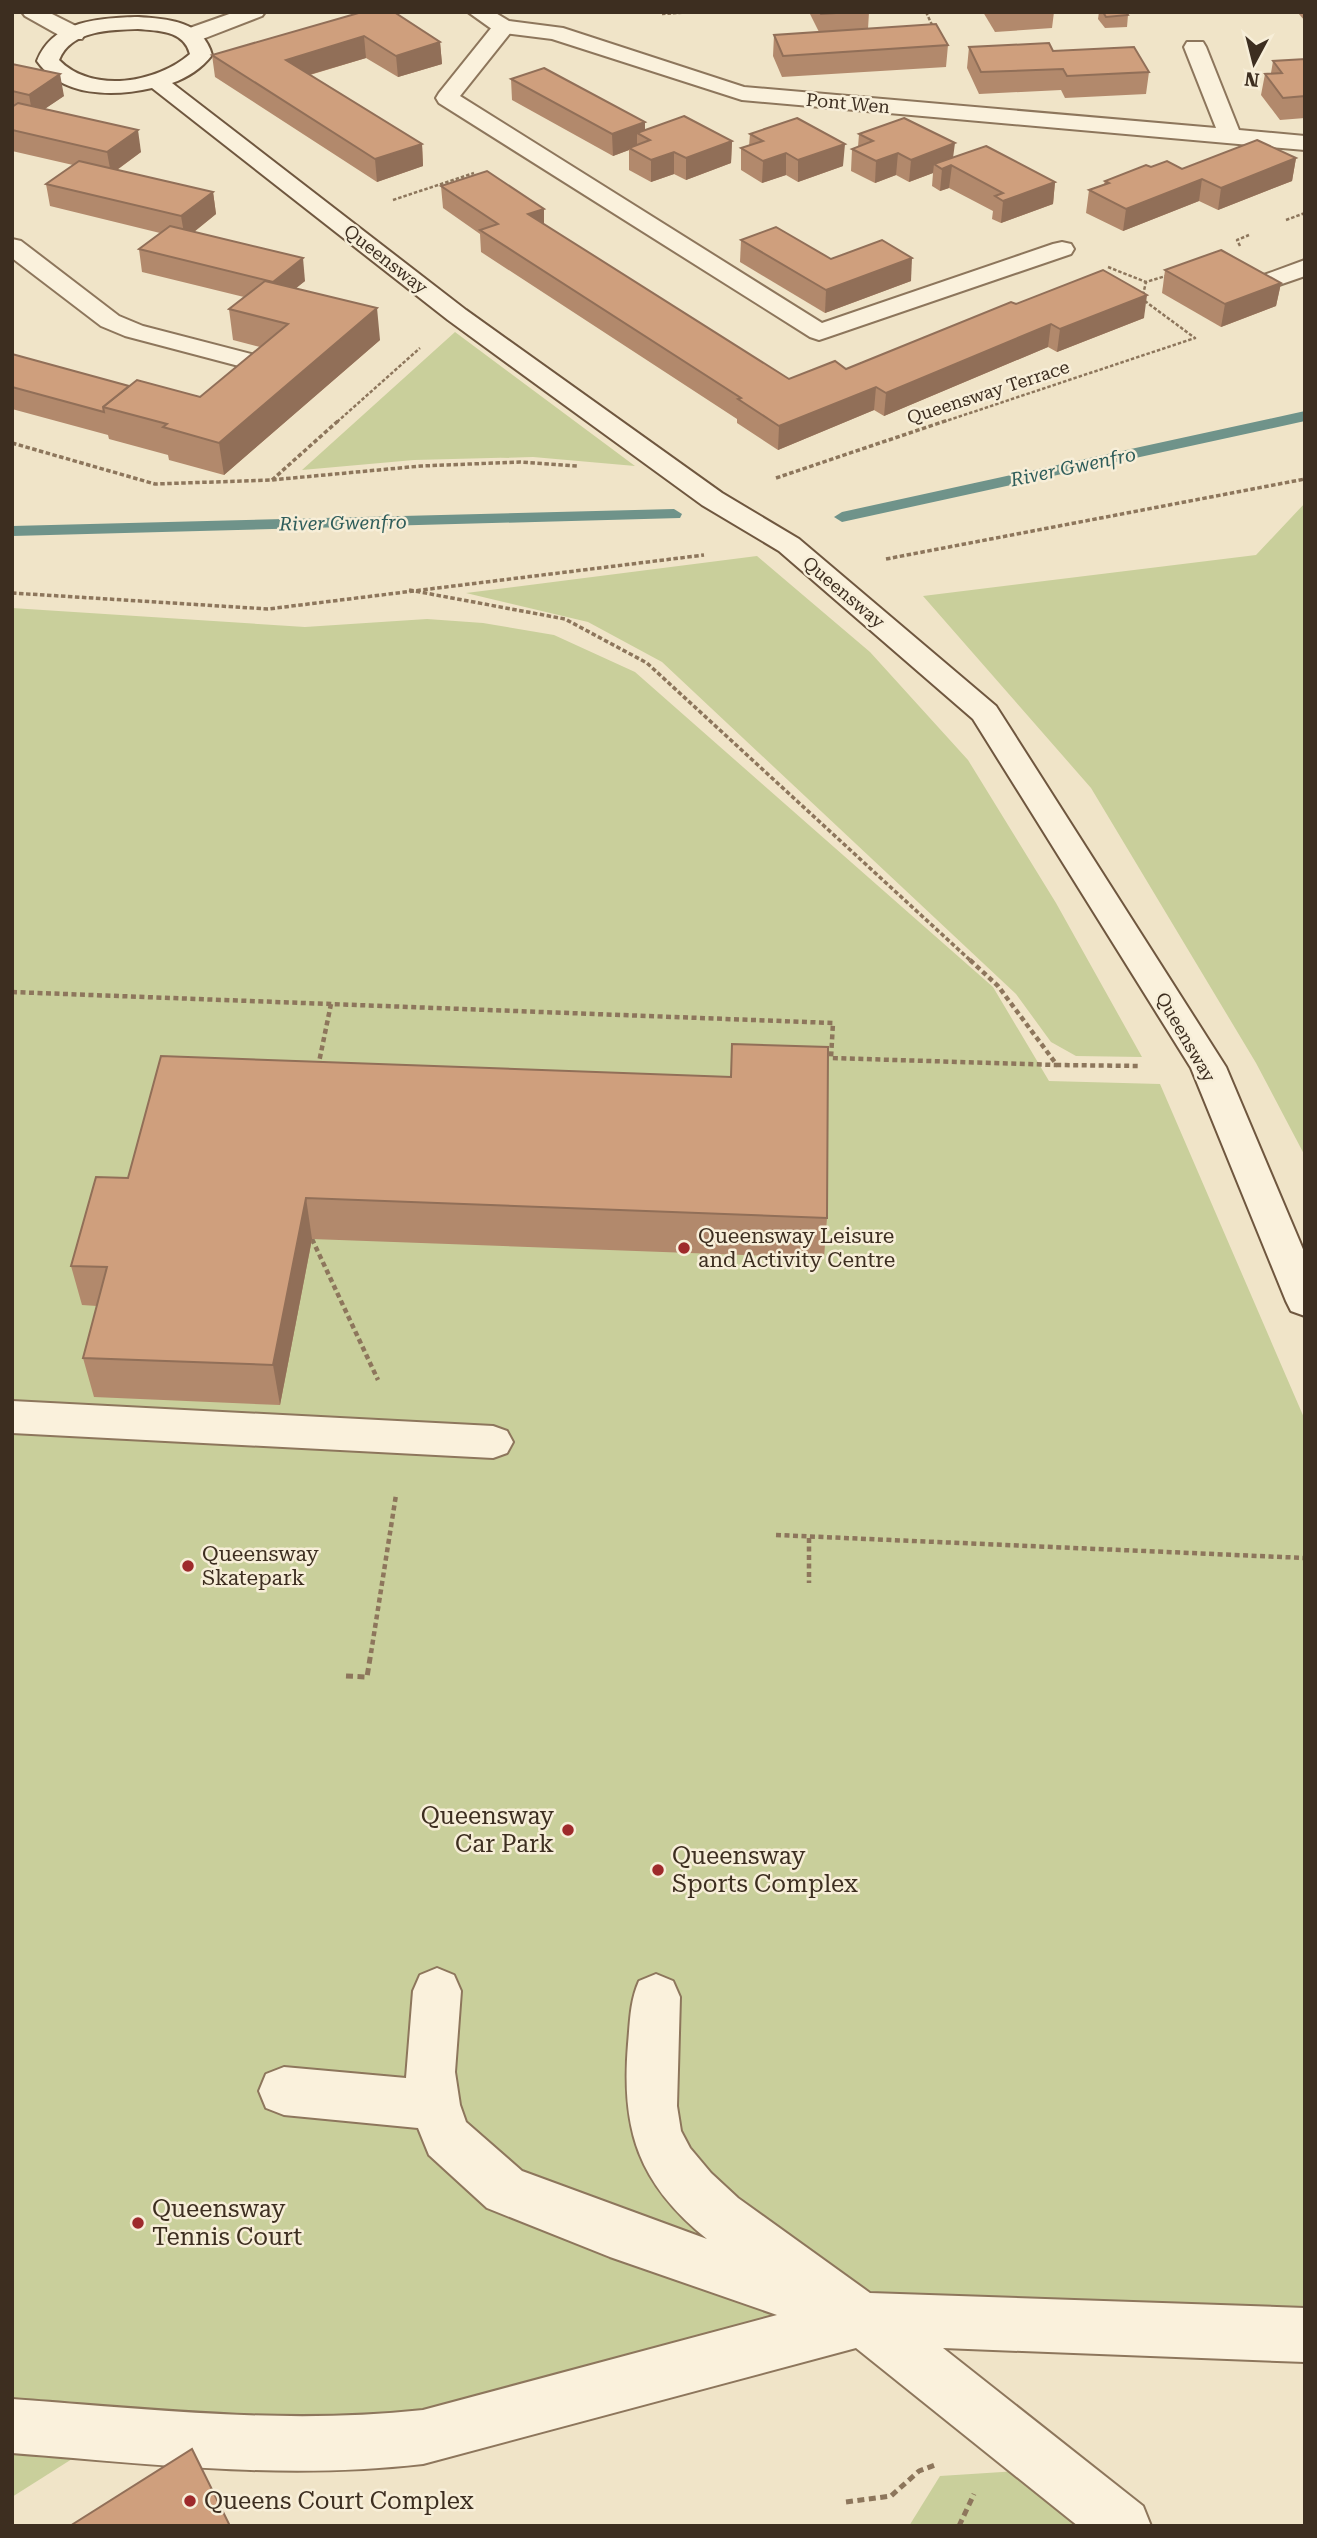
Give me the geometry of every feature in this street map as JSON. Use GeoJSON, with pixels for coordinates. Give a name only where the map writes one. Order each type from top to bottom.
{"type":"FeatureCollection","features":[{"type":"Feature","properties":{"kind":"street"},"geometry":{"type":"LineString","coordinates":[[32,12],[74,34]]}},
{"type":"Feature","properties":{"kind":"street"},"geometry":{"type":"LineString","coordinates":[[192,35],[255,12]]}},
{"type":"Feature","properties":{"kind":"street","name":"Pont Wen"},"geometry":{"type":"LineString","coordinates":[[478,12],[504,27],[555,33],[742,93],[1305,143]]}},
{"type":"Feature","properties":{"kind":"street"},"geometry":{"type":"LineString","coordinates":[[138,23],[178,29],[192,35],[200,44],[201,55],[193,65],[178,74],[156,81],[108,86],[67,79],[54,71],[48,61],[50,52],[59,42],[74,34],[93,28],[138,23]]}},
{"type":"Feature","properties":{"kind":"street"},"geometry":{"type":"LineString","coordinates":[[504,27],[447,98],[819,332],[1062,249]]}},
{"type":"Feature","properties":{"kind":"street"},"geometry":{"type":"LineString","coordinates":[[1195,47],[1230,136]]}},
{"type":"Feature","properties":{"kind":"street","name":"Queensway"},"geometry":{"type":"LineString","coordinates":[[156,81],[457,315],[712,499],[789,545],[985,713],[1208,1067],[1305,1301]]}},
{"type":"Feature","properties":{"kind":"street"},"geometry":{"type":"LineString","coordinates":[[12,246],[110,321],[134,331],[254,362]]}},
{"type":"Feature","properties":{"kind":"street"},"geometry":{"type":"LineString","coordinates":[[1273,280],[1305,267]]}},
{"type":"Feature","properties":{"kind":"street"},"geometry":{"type":"LineString","coordinates":[[12,1417],[493,1442]]}},
{"type":"Feature","properties":{"kind":"street"},"geometry":{"type":"LineString","coordinates":[[437,1991],[430,2073],[435,2105],[447,2138],[505,2190],[610,2231],[863,2319]]}},
{"type":"Feature","properties":{"kind":"street"},"geometry":{"type":"LineString","coordinates":[[656,1997],[652,2107],[659,2139],[689,2189],[748,2238],[863,2319],[1123,2526]]}},
{"type":"Feature","properties":{"kind":"street"},"geometry":{"type":"LineString","coordinates":[[284,2091],[435,2105]]}},
{"type":"Feature","properties":{"kind":"street"},"geometry":{"type":"LineString","coordinates":[[12,2426],[303,2446],[368,2445],[423,2437],[863,2319],[1305,2335]]}},
{"type":"Feature","properties":{"kind":"street"},"geometry":{"type":"LineString","coordinates":[[144,2483],[212,2440]]}},
{"type":"Feature","properties":{"kind":"path"},"geometry":{"type":"LineString","coordinates":[[335,220],[534,153]]}},
{"type":"Feature","properties":{"kind":"path"},"geometry":{"type":"LineString","coordinates":[[1282,222],[1305,213]]}},
{"type":"Feature","properties":{"kind":"path"},"geometry":{"type":"LineString","coordinates":[[1244,252],[1237,240],[1260,231]]}},
{"type":"Feature","properties":{"kind":"path"},"geometry":{"type":"LineString","coordinates":[[1062,249],[1146,282],[1170,274]]}},
{"type":"Feature","properties":{"kind":"path","name":"Queensway Terrace"},"geometry":{"type":"LineString","coordinates":[[712,499],[1195,338],[1142,299],[1146,282]]}},
{"type":"Feature","properties":{"kind":"path"},"geometry":{"type":"LineString","coordinates":[[271,480],[457,315]]}},
{"type":"Feature","properties":{"kind":"path"},"geometry":{"type":"LineString","coordinates":[[12,443],[155,484],[271,480],[421,466],[520,462],[588,466]]}},
{"type":"Feature","properties":{"kind":"path"},"geometry":{"type":"LineString","coordinates":[[820,571],[1305,479]]}},
{"type":"Feature","properties":{"kind":"path"},"geometry":{"type":"LineString","coordinates":[[12,593],[268,609],[789,545]]}},
{"type":"Feature","properties":{"kind":"path"},"geometry":{"type":"LineString","coordinates":[[409,590],[565,619],[648,663],[998,986],[1057,1065]]}},
{"type":"Feature","properties":{"kind":"path"},"geometry":{"type":"LineString","coordinates":[[12,992],[833,1023],[831,1058],[1208,1067]]}},
{"type":"Feature","properties":{"kind":"path"},"geometry":{"type":"LineString","coordinates":[[316,1077],[331,1004]]}},
{"type":"Feature","properties":{"kind":"path"},"geometry":{"type":"LineString","coordinates":[[312,1238],[405,1438],[367,1677],[346,1676]]}},
{"type":"Feature","properties":{"kind":"path"},"geometry":{"type":"LineString","coordinates":[[776,1535],[1305,1558]]}},
{"type":"Feature","properties":{"kind":"path"},"geometry":{"type":"LineString","coordinates":[[809,1538],[809,1583]]}},
{"type":"Feature","properties":{"kind":"path"},"geometry":{"type":"LineString","coordinates":[[846,2502],[891,2496],[919,2471],[941,2463]]}},
{"type":"Feature","properties":{"kind":"green space"},"geometry":{"type":"Polygon","coordinates":[[[455,332],[635,466],[533,457],[414,460],[302,470],[455,332]]]}},
{"type":"Feature","properties":{"kind":"green space"},"geometry":{"type":"Polygon","coordinates":[[[1305,503],[1305,1156],[1256,1063],[1091,788],[923,596],[1256,555],[1305,503]]]}},
{"type":"Feature","properties":{"kind":"green space"},"geometry":{"type":"Polygon","coordinates":[[[757,556],[870,652],[968,760],[1056,903],[1142,1057],[1076,1056],[1051,1042],[1016,994],[662,662],[588,622],[466,593],[757,556]]]}},
{"type":"Feature","properties":{"kind":"green space","name":"Queensway Sports Complex"},"geometry":{"type":"Polygon","coordinates":[[[12,608],[305,627],[427,619],[483,623],[554,635],[635,672],[993,987],[1049,1081],[1160,1084],[1305,1420],[1305,2335],[863,2319],[423,2437],[12,2425],[12,608]]]}},
{"type":"Feature","properties":{"kind":"green space"},"geometry":{"type":"Polygon","coordinates":[[[12,2446],[83,2452],[12,2497],[12,2446]]]}},
{"type":"Feature","properties":{"kind":"green space"},"geometry":{"type":"Polygon","coordinates":[[[1018,2471],[1123,2526],[909,2526],[940,2476],[1018,2471]]]}},
{"type":"Feature","properties":{"kind":"building"},"geometry":{"type":"Polygon","coordinates":[[[362,12],[394,12],[440,42],[396,56],[364,36],[286,60],[422,144],[375,159],[212,55],[362,12]]]}},
{"type":"Feature","properties":{"kind":"building"},"geometry":{"type":"Polygon","coordinates":[[[820,12],[852,12],[821,14],[820,12]]]}},
{"type":"Feature","properties":{"kind":"building"},"geometry":{"type":"Polygon","coordinates":[[[1103,12],[1126,12],[1128,15],[1106,17],[1103,12]]]}},
{"type":"Feature","properties":{"kind":"building"},"geometry":{"type":"Polygon","coordinates":[[[936,24],[948,45],[783,56],[774,35],[936,24]]]}},
{"type":"Feature","properties":{"kind":"building"},"geometry":{"type":"Polygon","coordinates":[[[1049,43],[1053,51],[1134,47],[1149,72],[1067,76],[1063,69],[981,72],[969,47],[1049,43]]]}},
{"type":"Feature","properties":{"kind":"building"},"geometry":{"type":"Polygon","coordinates":[[[1305,59],[1305,96],[1283,98],[1265,74],[1282,73],[1273,61],[1305,59]]]}},
{"type":"Feature","properties":{"kind":"building"},"geometry":{"type":"Polygon","coordinates":[[[12,64],[60,74],[29,95],[12,91],[12,64]]]}},
{"type":"Feature","properties":{"kind":"building"},"geometry":{"type":"Polygon","coordinates":[[[544,68],[645,122],[612,134],[511,79],[544,68]]]}},
{"type":"Feature","properties":{"kind":"building"},"geometry":{"type":"Polygon","coordinates":[[[18,103],[138,130],[107,152],[12,130],[12,107],[18,103]]]}},
{"type":"Feature","properties":{"kind":"building"},"geometry":{"type":"Polygon","coordinates":[[[684,116],[732,141],[686,158],[674,152],[651,160],[629,148],[650,140],[637,133],[684,116]]]}},
{"type":"Feature","properties":{"kind":"building"},"geometry":{"type":"Polygon","coordinates":[[[797,118],[845,144],[798,160],[786,153],[763,161],[741,148],[763,141],[750,134],[797,118]]]}},
{"type":"Feature","properties":{"kind":"building"},"geometry":{"type":"Polygon","coordinates":[[[904,118],[955,143],[911,160],[898,153],[876,161],[852,149],[873,141],[859,134],[904,118]]]}},
{"type":"Feature","properties":{"kind":"building"},"geometry":{"type":"Polygon","coordinates":[[[1257,140],[1296,158],[1221,188],[1202,179],[1126,209],[1089,190],[1146,165],[1151,167],[1167,161],[1182,169],[1257,140]]]}},
{"type":"Feature","properties":{"kind":"building"},"geometry":{"type":"Polygon","coordinates":[[[986,146],[1055,182],[1003,201],[995,196],[1003,193],[951,165],[942,169],[934,164],[986,146]]]}},
{"type":"Feature","properties":{"kind":"building"},"geometry":{"type":"Polygon","coordinates":[[[79,161],[213,192],[181,216],[46,184],[79,161]]]}},
{"type":"Feature","properties":{"kind":"building"},"geometry":{"type":"Polygon","coordinates":[[[487,171],[544,209],[528,214],[789,379],[835,361],[846,369],[1011,302],[1016,304],[1103,270],[1147,295],[1060,329],[1051,324],[886,393],[876,387],[779,426],[738,399],[741,398],[480,230],[498,224],[441,186],[487,171]]]}},
{"type":"Feature","properties":{"kind":"building"},"geometry":{"type":"Polygon","coordinates":[[[170,226],[303,258],[273,282],[139,249],[170,226]]]}},
{"type":"Feature","properties":{"kind":"building"},"geometry":{"type":"Polygon","coordinates":[[[776,227],[831,259],[882,240],[912,258],[826,290],[741,240],[776,227]]]}},
{"type":"Feature","properties":{"kind":"building"},"geometry":{"type":"Polygon","coordinates":[[[1221,250],[1281,283],[1225,304],[1165,270],[1221,250]]]}},
{"type":"Feature","properties":{"kind":"building"},"geometry":{"type":"Polygon","coordinates":[[[265,281],[377,308],[219,443],[163,427],[167,424],[103,407],[137,380],[200,397],[288,324],[229,309],[265,281]]]}},
{"type":"Feature","properties":{"kind":"building"},"geometry":{"type":"Polygon","coordinates":[[[12,354],[129,386],[103,407],[104,412],[12,387],[12,354]]]}},
{"type":"Feature","properties":{"kind":"building","name":"Queensway Leisure and Activity Centre"},"geometry":{"type":"Polygon","coordinates":[[[732,1044],[828,1047],[827,1218],[306,1198],[273,1365],[83,1358],[107,1267],[71,1266],[96,1177],[128,1178],[161,1056],[731,1077],[732,1044]]]}},
{"type":"Feature","properties":{"kind":"building"},"geometry":{"type":"Polygon","coordinates":[[[192,2449],[230,2526],[70,2526],[192,2449]]]}},
{"type":"Feature","properties":{"kind":"waterway","name":"River Gwenfro"},"geometry":{"type":"LineString","coordinates":[[842,517],[1305,416]]}},
{"type":"Feature","properties":{"kind":"waterway","name":"River Gwenfro"},"geometry":{"type":"LineString","coordinates":[[12,531],[674,514]]}},
{"type":"Feature","properties":{"kind":"place","name":"Queensway Leisure and Activity Centre"},"geometry":{"type":"Point","coordinates":[684,1248]}},
{"type":"Feature","properties":{"kind":"place","name":"Queensway Skatepark"},"geometry":{"type":"Point","coordinates":[188,1566]}},
{"type":"Feature","properties":{"kind":"place","name":"Queensway Car Park"},"geometry":{"type":"Point","coordinates":[568,1830]}},
{"type":"Feature","properties":{"kind":"place","name":"Queensway Sports Complex"},"geometry":{"type":"Point","coordinates":[658,1870]}},
{"type":"Feature","properties":{"kind":"place","name":"Queensway Tennis Court"},"geometry":{"type":"Point","coordinates":[138,2223]}},
{"type":"Feature","properties":{"kind":"place","name":"Queens Court Complex"},"geometry":{"type":"Point","coordinates":[190,2501]}}]}
